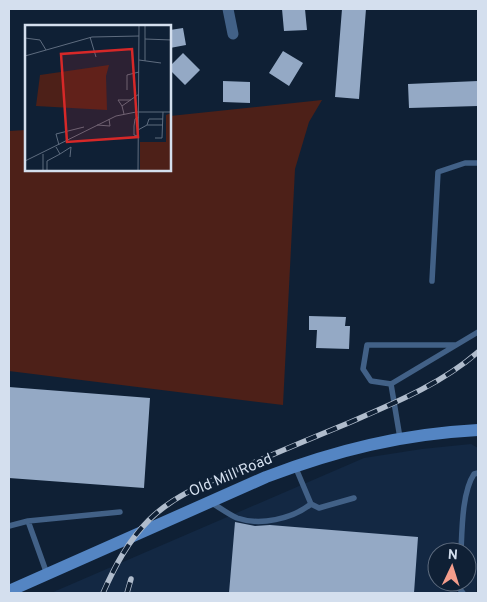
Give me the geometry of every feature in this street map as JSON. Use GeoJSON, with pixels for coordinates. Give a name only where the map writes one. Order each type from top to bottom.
{"type":"FeatureCollection","features":[{"type":"Feature","properties":{"kind":"street"},"geometry":{"type":"LineString","coordinates":[[228,9],[233,34]]}},
{"type":"Feature","properties":{"kind":"street","name":"Old Mill Road"},"geometry":{"type":"LineString","coordinates":[[9,591],[295,466],[343,450],[400,438],[478,430]]}},
{"type":"Feature","properties":{"kind":"lane"},"geometry":{"type":"LineString","coordinates":[[432,281],[438,172],[465,163],[478,163]]}},
{"type":"Feature","properties":{"kind":"lane"},"geometry":{"type":"LineString","coordinates":[[457,345],[367,345],[363,369],[371,381],[391,384],[457,345],[478,332]]}},
{"type":"Feature","properties":{"kind":"lane"},"geometry":{"type":"LineString","coordinates":[[391,384],[400,438]]}},
{"type":"Feature","properties":{"kind":"lane"},"geometry":{"type":"LineString","coordinates":[[295,466],[311,504],[319,508],[354,498]]}},
{"type":"Feature","properties":{"kind":"lane"},"geometry":{"type":"LineString","coordinates":[[462,542],[465,505],[470,480],[474,474],[478,473]]}},
{"type":"Feature","properties":{"kind":"lane"},"geometry":{"type":"LineString","coordinates":[[210,502],[236,518],[258,521],[273,520],[286,516],[305,509],[311,504]]}},
{"type":"Feature","properties":{"kind":"lane"},"geometry":{"type":"LineString","coordinates":[[9,526],[28,521],[120,512]]}},
{"type":"Feature","properties":{"kind":"lane"},"geometry":{"type":"LineString","coordinates":[[28,521],[47,574]]}},
{"type":"Feature","properties":{"kind":"shaded area"},"geometry":{"type":"Polygon","coordinates":[[[322,100],[309,122],[295,169],[283,405],[9,371],[9,131],[25,130],[25,171],[171,171],[171,116],[322,100]]]}},
{"type":"Feature","properties":{"kind":"shaded area"},"geometry":{"type":"Polygon","coordinates":[[[471,444],[478,448],[477,574],[477,542],[427,542],[427,592],[476,593],[51,593],[364,458],[471,444]]]}},
{"type":"Feature","properties":{"kind":"building"},"geometry":{"type":"Polygon","coordinates":[[[282,9],[305,9],[307,30],[284,31],[282,9]]]}},
{"type":"Feature","properties":{"kind":"building"},"geometry":{"type":"Polygon","coordinates":[[[342,9],[366,9],[359,99],[335,97],[342,9]]]}},
{"type":"Feature","properties":{"kind":"building"},"geometry":{"type":"Polygon","coordinates":[[[183,28],[186,45],[171,48],[171,30],[183,28]]]}},
{"type":"Feature","properties":{"kind":"building"},"geometry":{"type":"Polygon","coordinates":[[[283,51],[303,63],[289,86],[269,73],[283,51]]]}},
{"type":"Feature","properties":{"kind":"building"},"geometry":{"type":"Polygon","coordinates":[[[183,53],[200,70],[185,85],[171,71],[171,65],[183,53]]]}},
{"type":"Feature","properties":{"kind":"building"},"geometry":{"type":"Polygon","coordinates":[[[223,81],[250,82],[250,103],[223,102],[223,81]]]}},
{"type":"Feature","properties":{"kind":"building"},"geometry":{"type":"Polygon","coordinates":[[[478,81],[478,106],[409,108],[408,84],[478,81]]]}},
{"type":"Feature","properties":{"kind":"building"},"geometry":{"type":"Polygon","coordinates":[[[309,316],[346,317],[345,326],[350,326],[349,349],[316,348],[317,330],[309,330],[309,316]]]}},
{"type":"Feature","properties":{"kind":"building"},"geometry":{"type":"Polygon","coordinates":[[[9,387],[150,398],[144,488],[9,478],[9,387]]]}},
{"type":"Feature","properties":{"kind":"building"},"geometry":{"type":"Polygon","coordinates":[[[235,522],[255,526],[270,525],[418,537],[414,593],[229,593],[235,522]]]}},
{"type":"Feature","properties":{"kind":"railway"},"geometry":{"type":"LineString","coordinates":[[103,593],[117,564],[135,536],[159,511],[182,495],[415,393],[448,374],[478,352]]}},
{"type":"Feature","properties":{"kind":"railway"},"geometry":{"type":"LineString","coordinates":[[127,593],[131,579]]}}]}
